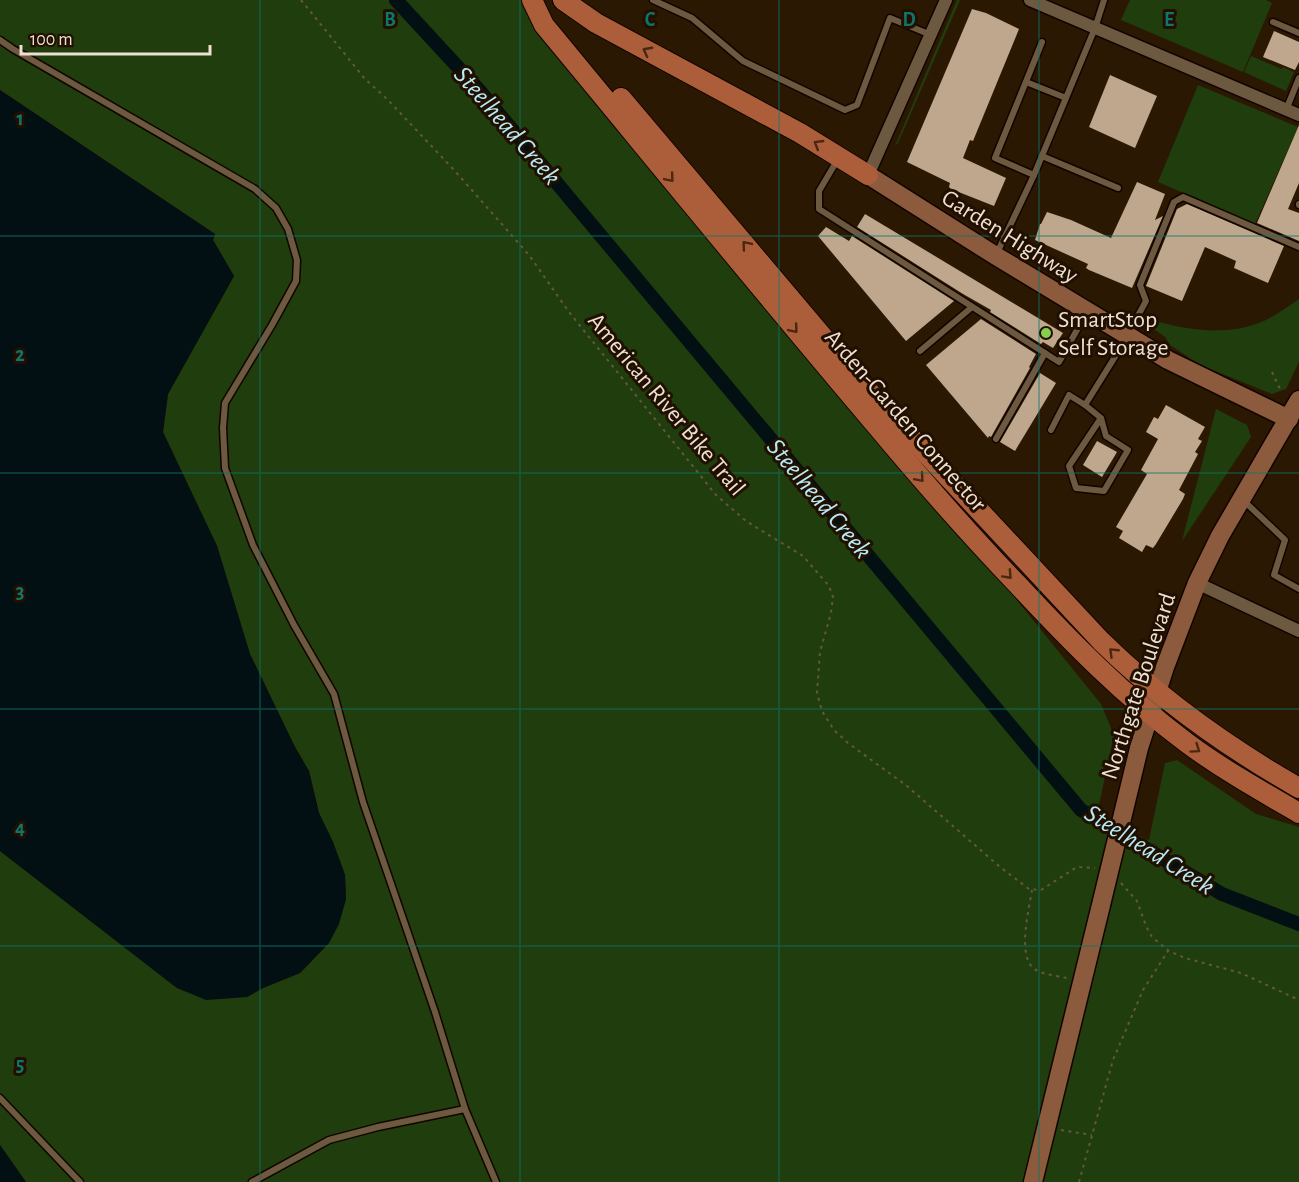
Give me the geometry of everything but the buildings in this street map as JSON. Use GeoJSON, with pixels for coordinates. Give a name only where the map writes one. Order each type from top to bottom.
{"type":"FeatureCollection","features":[{"type":"Feature","properties":{"kind":"main road","name":"Arden-Garden Connector"},"geometry":{"type":"LineString","coordinates":[[532,0],[556,20],[877,401],[1083,622],[1120,659],[1157,691],[1218,738],[1299,788]]}},
{"type":"Feature","properties":{"kind":"main road","name":"Arden-Garden Connector"},"geometry":{"type":"LineString","coordinates":[[532,0],[543,25],[914,470],[987,553],[1081,652],[1149,714],[1226,770],[1299,813]]}},
{"type":"Feature","properties":{"kind":"main road"},"geometry":{"type":"LineString","coordinates":[[563,0],[596,23],[800,133],[868,175]]}},
{"type":"Feature","properties":{"kind":"main road","name":"Garden Highway"},"geometry":{"type":"LineString","coordinates":[[868,175],[996,256],[1177,364],[1294,421]]}},
{"type":"Feature","properties":{"kind":"main road","name":"Northgate Boulevard"},"geometry":{"type":"LineString","coordinates":[[1033,1182],[1149,714],[1197,583],[1241,498],[1294,421],[1299,400]]}},
{"type":"Feature","properties":{"kind":"street"},"geometry":{"type":"LineString","coordinates":[[868,175],[946,0]]}},
{"type":"Feature","properties":{"kind":"street"},"geometry":{"type":"LineString","coordinates":[[1030,0],[1299,115]]}},
{"type":"Feature","properties":{"kind":"street"},"geometry":{"type":"LineString","coordinates":[[1197,583],[1299,631]]}},
{"type":"Feature","properties":{"kind":"lane"},"geometry":{"type":"LineString","coordinates":[[653,0],[692,18],[743,61],[845,110],[857,105],[890,18],[931,35]]}},
{"type":"Feature","properties":{"kind":"lane"},"geometry":{"type":"LineString","coordinates":[[996,256],[1034,175],[1095,28],[1104,0]]}},
{"type":"Feature","properties":{"kind":"lane"},"geometry":{"type":"LineString","coordinates":[[1273,22],[1299,33]]}},
{"type":"Feature","properties":{"kind":"lane"},"geometry":{"type":"LineString","coordinates":[[0,40],[13,50],[255,189],[276,208],[288,229],[297,260],[296,281],[225,403],[223,428],[225,468],[253,545],[294,625],[334,694],[363,802],[435,1012],[465,1109],[496,1182]]}},
{"type":"Feature","properties":{"kind":"lane"},"geometry":{"type":"LineString","coordinates":[[1034,175],[995,158],[1042,42]]}},
{"type":"Feature","properties":{"kind":"lane"},"geometry":{"type":"LineString","coordinates":[[1286,110],[1299,78]]}},
{"type":"Feature","properties":{"kind":"lane"},"geometry":{"type":"LineString","coordinates":[[1026,82],[1066,98]]}},
{"type":"Feature","properties":{"kind":"lane"},"geometry":{"type":"LineString","coordinates":[[1042,156],[1118,188]]}},
{"type":"Feature","properties":{"kind":"lane"},"geometry":{"type":"LineString","coordinates":[[839,157],[819,191],[819,209],[1059,362],[1087,311]]}},
{"type":"Feature","properties":{"kind":"lane"},"geometry":{"type":"LineString","coordinates":[[1085,405],[1146,301],[1140,285],[1174,202],[1182,197],[1299,247]]}},
{"type":"Feature","properties":{"kind":"lane"},"geometry":{"type":"LineString","coordinates":[[920,351],[972,307]]}},
{"type":"Feature","properties":{"kind":"lane"},"geometry":{"type":"LineString","coordinates":[[996,439],[1045,353]]}},
{"type":"Feature","properties":{"kind":"lane"},"geometry":{"type":"LineString","coordinates":[[1051,430],[1069,395],[1101,418],[1106,436],[1128,450],[1104,491],[1076,488],[1069,466],[1101,418]]}},
{"type":"Feature","properties":{"kind":"lane"},"geometry":{"type":"LineString","coordinates":[[1241,498],[1285,540],[1274,575],[1299,589]]}},
{"type":"Feature","properties":{"kind":"lane"},"geometry":{"type":"LineString","coordinates":[[0,1098],[80,1182]]}},
{"type":"Feature","properties":{"kind":"lane"},"geometry":{"type":"LineString","coordinates":[[252,1182],[329,1140],[388,1124],[465,1109]]}},
{"type":"Feature","properties":{"kind":"path","name":"American River Bike Trail"},"geometry":{"type":"LineString","coordinates":[[301,0],[365,79],[448,163],[529,255],[576,321],[716,495],[746,521],[803,556],[829,586],[833,597],[820,652],[817,693],[822,711],[834,730],[907,786],[1007,873],[1032,890]]}},
{"type":"Feature","properties":{"kind":"path"},"geometry":{"type":"LineString","coordinates":[[1272,372],[1280,390]]}},
{"type":"Feature","properties":{"kind":"path"},"geometry":{"type":"LineString","coordinates":[[1081,981],[1043,973],[1028,963],[1025,944],[1032,890],[1041,890],[1077,867],[1088,866],[1101,870]]}},
{"type":"Feature","properties":{"kind":"path"},"geometry":{"type":"LineString","coordinates":[[1119,882],[1137,901],[1152,937],[1168,951],[1241,973],[1299,1000]]}},
{"type":"Feature","properties":{"kind":"path"},"geometry":{"type":"LineString","coordinates":[[1079,1182],[1113,1060],[1143,990],[1168,951]]}},
{"type":"Feature","properties":{"kind":"path"},"geometry":{"type":"LineString","coordinates":[[1046,1128],[1092,1136]]}},
{"type":"Feature","properties":{"kind":"green space"},"geometry":{"type":"Polygon","coordinates":[[[0,0],[531,0],[1101,704],[1114,735],[1096,819],[1149,840],[1165,763],[1177,760],[1256,814],[1299,827],[1299,1182],[26,1182],[0,1145],[0,851],[177,988],[247,997],[300,973],[329,943],[346,900],[345,875],[319,813],[309,771],[250,654],[217,546],[163,432],[168,394],[234,276],[213,240],[215,234],[0,90],[0,0]]]}},
{"type":"Feature","properties":{"kind":"green space"},"geometry":{"type":"Polygon","coordinates":[[[957,0],[960,0],[895,146],[957,0]]]}},
{"type":"Feature","properties":{"kind":"green space"},"geometry":{"type":"Polygon","coordinates":[[[1130,0],[1266,0],[1272,3],[1243,72],[1121,20],[1130,0]]]}},
{"type":"Feature","properties":{"kind":"green space"},"geometry":{"type":"Polygon","coordinates":[[[1251,56],[1294,72],[1286,91],[1244,72],[1251,56]]]}},
{"type":"Feature","properties":{"kind":"green space"},"geometry":{"type":"Polygon","coordinates":[[[1198,85],[1298,127],[1255,224],[1158,182],[1198,85]]]}},
{"type":"Feature","properties":{"kind":"green space"},"geometry":{"type":"Polygon","coordinates":[[[1299,299],[1299,362],[1286,389],[1272,394],[1200,365],[1170,345],[1165,337],[1147,324],[1150,319],[1190,329],[1218,330],[1246,327],[1264,321],[1299,299]]]}},
{"type":"Feature","properties":{"kind":"green space"},"geometry":{"type":"Polygon","coordinates":[[[1216,409],[1247,425],[1251,437],[1182,541],[1216,409]]]}},
{"type":"Feature","properties":{"kind":"shaded area"},"geometry":{"type":"Polygon","coordinates":[[[0,90],[215,234],[213,240],[234,276],[168,394],[163,432],[217,546],[250,654],[309,771],[319,813],[345,875],[346,899],[339,924],[329,943],[300,973],[247,997],[206,1000],[177,988],[0,851],[0,90]]]}},
{"type":"Feature","properties":{"kind":"shaded area"},"geometry":{"type":"Polygon","coordinates":[[[0,1145],[26,1182],[0,1182],[0,1145]]]}},
{"type":"Feature","properties":{"kind":"waterway","name":"Steelhead Creek"},"geometry":{"type":"LineString","coordinates":[[396,0],[479,90],[1081,810],[1222,894],[1299,924]]}},
{"type":"Feature","properties":{"kind":"place","name":"SmartStop Self Storage"},"geometry":{"type":"Point","coordinates":[1046,333]}}]}
